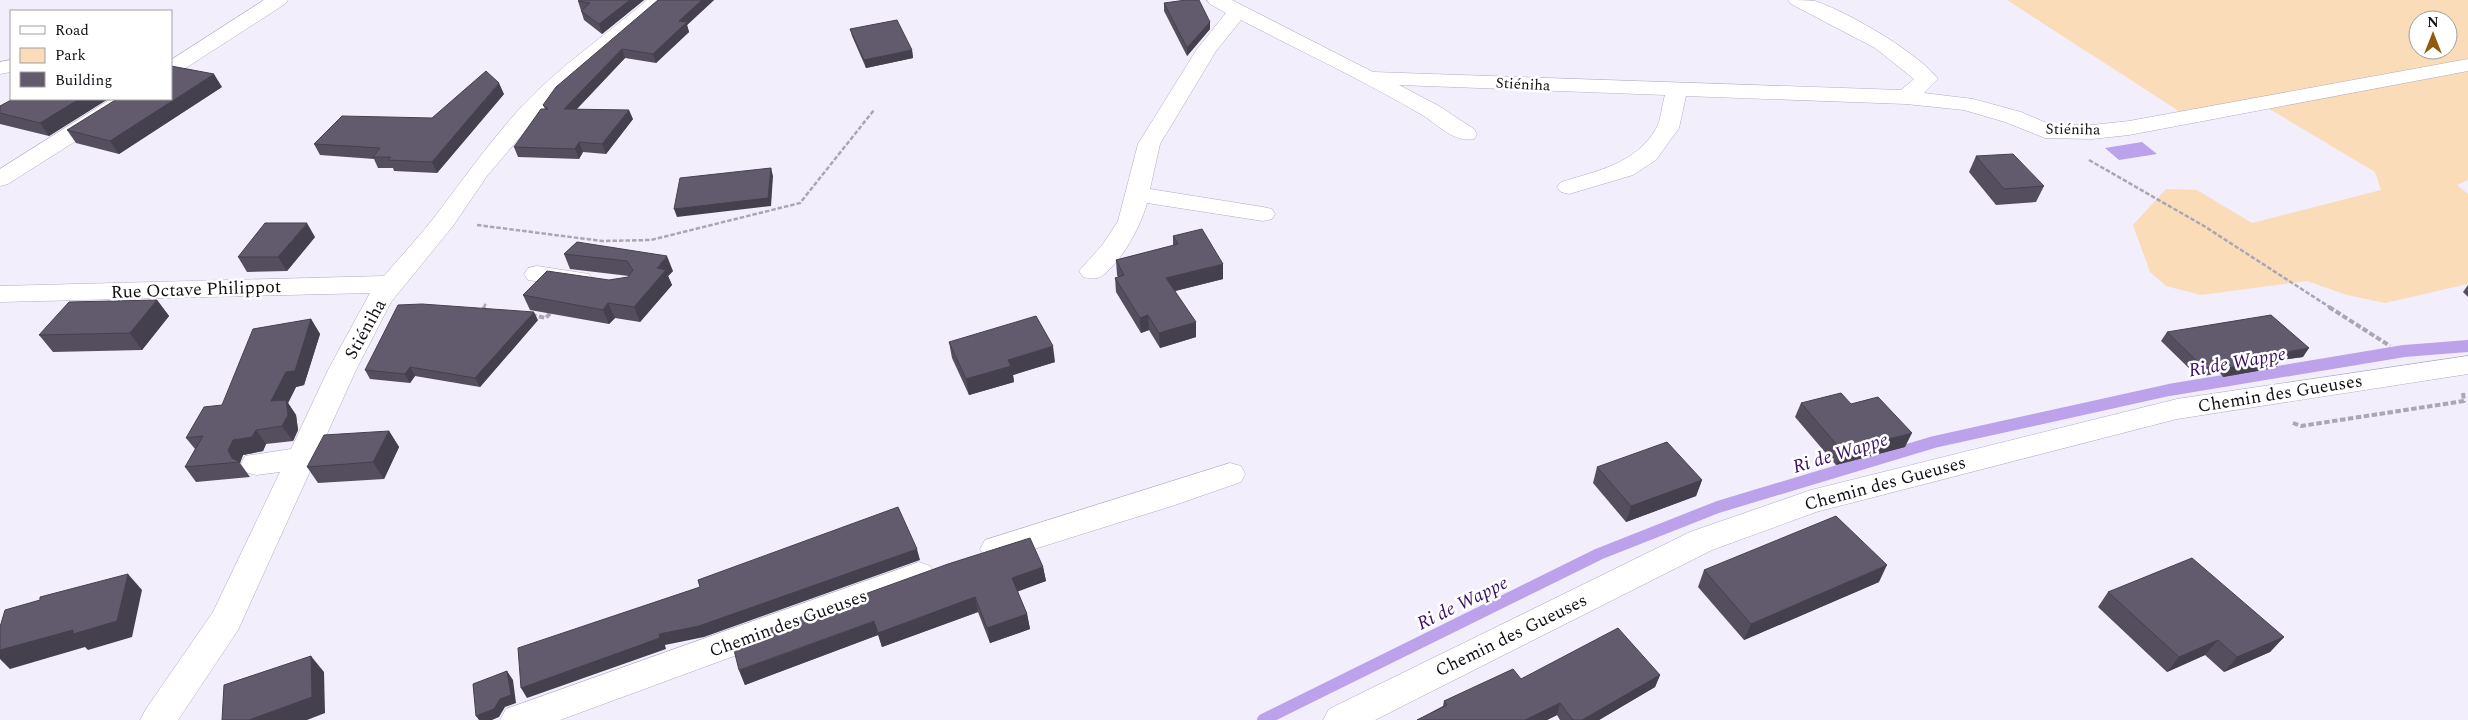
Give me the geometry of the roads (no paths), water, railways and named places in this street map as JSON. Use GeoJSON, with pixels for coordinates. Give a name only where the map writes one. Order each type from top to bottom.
{"type":"FeatureCollection","features":[{"type":"Feature","properties":{"kind":"street"},"geometry":{"type":"LineString","coordinates":[[172,68],[278,0]]}},
{"type":"Feature","properties":{"kind":"street","name":"Stiéniha"},"geometry":{"type":"LineString","coordinates":[[158,720],[226,620],[342,370],[380,298],[444,221],[479,171],[544,98],[568,73],[659,0]]}},
{"type":"Feature","properties":{"kind":"street","name":"Stiéniha"},"geometry":{"type":"LineString","coordinates":[[1217,0],[1431,111],[1466,134]]}},
{"type":"Feature","properties":{"kind":"street"},"geometry":{"type":"LineString","coordinates":[[1798,0],[1888,46],[1908,60],[1927,79],[1906,97]]}},
{"type":"Feature","properties":{"kind":"street"},"geometry":{"type":"LineString","coordinates":[[1092,271],[1112,249],[1130,221],[1149,144],[1207,49],[1238,11]]}},
{"type":"Feature","properties":{"kind":"street"},"geometry":{"type":"LineString","coordinates":[[172,46],[210,44]]}},
{"type":"Feature","properties":{"kind":"street","name":"Stiéniha"},"geometry":{"type":"LineString","coordinates":[[1369,78],[1906,97],[1965,104],[2013,117],[2046,131],[2092,132],[2129,128],[2468,65]]}},
{"type":"Feature","properties":{"kind":"street"},"geometry":{"type":"LineString","coordinates":[[1569,187],[1625,170],[1648,155],[1668,128],[1677,88]]}},
{"type":"Feature","properties":{"kind":"street"},"geometry":{"type":"LineString","coordinates":[[0,179],[124,100]]}},
{"type":"Feature","properties":{"kind":"street"},"geometry":{"type":"LineString","coordinates":[[1138,194],[1262,214]]}},
{"type":"Feature","properties":{"kind":"street"},"geometry":{"type":"LineString","coordinates":[[537,274],[606,284]]}},
{"type":"Feature","properties":{"kind":"street","name":"Rue Octave Philippot"},"geometry":{"type":"LineString","coordinates":[[0,294],[391,284]]}},
{"type":"Feature","properties":{"kind":"street","name":"Chemin des Gueuses"},"geometry":{"type":"LineString","coordinates":[[1341,720],[1701,541],[1811,502],[2177,409],[2468,366]]}},
{"type":"Feature","properties":{"kind":"street"},"geometry":{"type":"LineString","coordinates":[[256,464],[301,459]]}},
{"type":"Feature","properties":{"kind":"street","name":"Chemin des Gueuses"},"geometry":{"type":"LineString","coordinates":[[518,720],[956,563],[1230,474]]}},
{"type":"Feature","properties":{"kind":"waterway","name":"Ri de Wappe"},"geometry":{"type":"LineString","coordinates":[[1263,720],[1599,554],[1718,507],[1934,442],[2169,390],[2404,351],[2468,346]]}}]}
